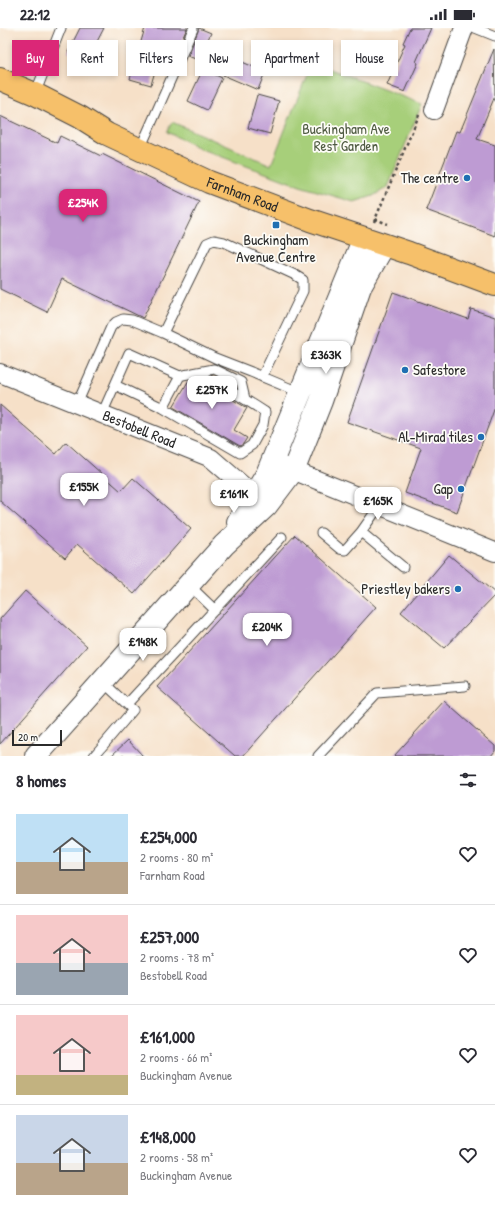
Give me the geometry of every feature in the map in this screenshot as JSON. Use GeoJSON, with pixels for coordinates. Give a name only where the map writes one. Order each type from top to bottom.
{"type":"FeatureCollection","features":[{"type":"Feature","properties":{"kind":"main road","name":"Farnham Road"},"geometry":{"type":"LineString","coordinates":[[0,79],[35,94],[80,117],[107,134],[209,182],[310,220],[495,285]]}},
{"type":"Feature","properties":{"kind":"street"},"geometry":{"type":"LineString","coordinates":[[434,110],[464,28]]}},
{"type":"Feature","properties":{"kind":"street"},"geometry":{"type":"LineString","coordinates":[[260,501],[267,474],[272,462],[310,397],[360,287],[374,242]]}},
{"type":"Feature","properties":{"kind":"street","name":"Bestobell Road"},"geometry":{"type":"LineString","coordinates":[[0,373],[211,458],[260,501]]}},
{"type":"Feature","properties":{"kind":"street"},"geometry":{"type":"LineString","coordinates":[[36,756],[189,585],[260,501],[294,469],[310,397]]}},
{"type":"Feature","properties":{"kind":"street"},"geometry":{"type":"LineString","coordinates":[[272,462],[294,469],[495,552]]}},
{"type":"Feature","properties":{"kind":"lane"},"geometry":{"type":"LineString","coordinates":[[35,94],[61,28]]}},
{"type":"Feature","properties":{"kind":"lane"},"geometry":{"type":"LineString","coordinates":[[475,28],[495,36]]}},
{"type":"Feature","properties":{"kind":"lane"},"geometry":{"type":"LineString","coordinates":[[140,149],[158,112],[193,29]]}},
{"type":"Feature","properties":{"kind":"lane"},"geometry":{"type":"LineString","coordinates":[[163,333],[207,243],[214,240],[224,242],[303,280],[303,291],[262,377]]}},
{"type":"Feature","properties":{"kind":"lane"},"geometry":{"type":"LineString","coordinates":[[77,404],[111,327],[122,319],[132,320],[215,358],[310,397]]}},
{"type":"Feature","properties":{"kind":"lane"},"geometry":{"type":"LineString","coordinates":[[102,414],[129,353],[180,376],[189,374],[203,377],[245,399],[265,412],[263,425],[252,445],[240,453],[163,408],[115,385]]}},
{"type":"Feature","properties":{"kind":"lane"},"geometry":{"type":"LineString","coordinates":[[163,408],[180,376]]}},
{"type":"Feature","properties":{"kind":"lane"},"geometry":{"type":"LineString","coordinates":[[321,533],[340,549],[345,550],[361,532],[380,505]]}},
{"type":"Feature","properties":{"kind":"lane"},"geometry":{"type":"LineString","coordinates":[[361,532],[403,567]]}},
{"type":"Feature","properties":{"kind":"lane"},"geometry":{"type":"LineString","coordinates":[[127,704],[282,537]]}},
{"type":"Feature","properties":{"kind":"lane"},"geometry":{"type":"LineString","coordinates":[[189,585],[215,610]]}},
{"type":"Feature","properties":{"kind":"lane"},"geometry":{"type":"LineString","coordinates":[[94,756],[133,710],[103,682]]}},
{"type":"Feature","properties":{"kind":"lane"},"geometry":{"type":"LineString","coordinates":[[318,756],[377,693],[465,686]]}},
{"type":"Feature","properties":{"kind":"path"},"geometry":{"type":"LineString","coordinates":[[374,242],[376,220],[420,111],[434,110]]}},
{"type":"Feature","properties":{"kind":"green space","name":"Buckingham Ave Rest Garden"},"geometry":{"type":"Polygon","coordinates":[[[333,70],[341,73],[341,76],[349,76],[422,104],[388,187],[373,196],[354,202],[300,186],[201,149],[167,132],[172,122],[271,165],[306,76],[333,76],[333,70]]]}},
{"type":"Feature","properties":{"kind":"building"},"geometry":{"type":"Polygon","coordinates":[[[80,28],[104,28],[98,40],[74,40],[80,28]]]}},
{"type":"Feature","properties":{"kind":"building"},"geometry":{"type":"Polygon","coordinates":[[[145,28],[187,28],[182,40],[141,40],[145,28]]]}},
{"type":"Feature","properties":{"kind":"building"},"geometry":{"type":"Polygon","coordinates":[[[199,28],[211,33],[208,40],[195,40],[195,59],[188,56],[199,28]]]}},
{"type":"Feature","properties":{"kind":"building"},"geometry":{"type":"Polygon","coordinates":[[[410,28],[431,28],[405,92],[387,85],[391,76],[398,76],[398,60],[405,44],[403,43],[410,28]]]}},
{"type":"Feature","properties":{"kind":"building","name":"The centre"},"geometry":{"type":"Polygon","coordinates":[[[494,49],[495,96],[477,139],[495,145],[495,236],[426,210],[456,131],[460,132],[494,49]]]}},
{"type":"Feature","properties":{"kind":"building"},"geometry":{"type":"Polygon","coordinates":[[[243,62],[251,66],[251,76],[263,76],[258,90],[225,76],[243,76],[243,62]]]}},
{"type":"Feature","properties":{"kind":"building"},"geometry":{"type":"Polygon","coordinates":[[[131,76],[154,76],[151,85],[130,79],[131,76]]]}},
{"type":"Feature","properties":{"kind":"building"},"geometry":{"type":"Polygon","coordinates":[[[200,76],[218,76],[222,78],[207,110],[188,101],[200,76]]]}},
{"type":"Feature","properties":{"kind":"building"},"geometry":{"type":"Polygon","coordinates":[[[257,95],[279,101],[270,134],[248,128],[257,95]]]}},
{"type":"Feature","properties":{"kind":"building"},"geometry":{"type":"Polygon","coordinates":[[[0,116],[57,143],[60,136],[101,156],[102,154],[199,202],[143,318],[62,279],[47,312],[0,289],[0,116]]]}},
{"type":"Feature","properties":{"kind":"building"},"geometry":{"type":"Polygon","coordinates":[[[393,292],[468,319],[471,309],[495,317],[495,407],[457,512],[405,493],[421,448],[347,422],[393,292]]]}},
{"type":"Feature","properties":{"kind":"building"},"geometry":{"type":"Polygon","coordinates":[[[189,380],[214,389],[247,408],[234,430],[247,438],[243,444],[240,446],[173,407],[189,380]]]}},
{"type":"Feature","properties":{"kind":"building"},"geometry":{"type":"Polygon","coordinates":[[[0,405],[56,454],[66,442],[121,491],[133,478],[191,529],[134,594],[77,544],[65,558],[0,501],[0,405]]]}},
{"type":"Feature","properties":{"kind":"building"},"geometry":{"type":"Polygon","coordinates":[[[295,535],[376,607],[243,756],[235,756],[157,687],[295,535]]]}},
{"type":"Feature","properties":{"kind":"building"},"geometry":{"type":"Polygon","coordinates":[[[449,555],[495,593],[495,595],[444,648],[401,612],[449,555]]]}},
{"type":"Feature","properties":{"kind":"building"},"geometry":{"type":"Polygon","coordinates":[[[25,591],[87,646],[0,744],[0,619],[25,591]]]}},
{"type":"Feature","properties":{"kind":"building"},"geometry":{"type":"Polygon","coordinates":[[[444,701],[495,746],[495,751],[491,756],[394,756],[444,701]]]}},
{"type":"Feature","properties":{"kind":"building"},"geometry":{"type":"Polygon","coordinates":[[[128,740],[143,756],[111,756],[128,740]]]}},
{"type":"Feature","properties":{"kind":"place","name":"The centre"},"geometry":{"type":"Point","coordinates":[467,178]}},
{"type":"Feature","properties":{"kind":"place","name":"Buckingham Avenue Centre"},"geometry":{"type":"Point","coordinates":[276,225]}},
{"type":"Feature","properties":{"kind":"place","name":"Safestore"},"geometry":{"type":"Point","coordinates":[405,370]}},
{"type":"Feature","properties":{"kind":"place","name":"Al-Mirad tiles"},"geometry":{"type":"Point","coordinates":[481,437]}},
{"type":"Feature","properties":{"kind":"place","name":"Gap"},"geometry":{"type":"Point","coordinates":[461,489]}},
{"type":"Feature","properties":{"kind":"place","name":"Priestley bakers"},"geometry":{"type":"Point","coordinates":[458,589]}}]}
